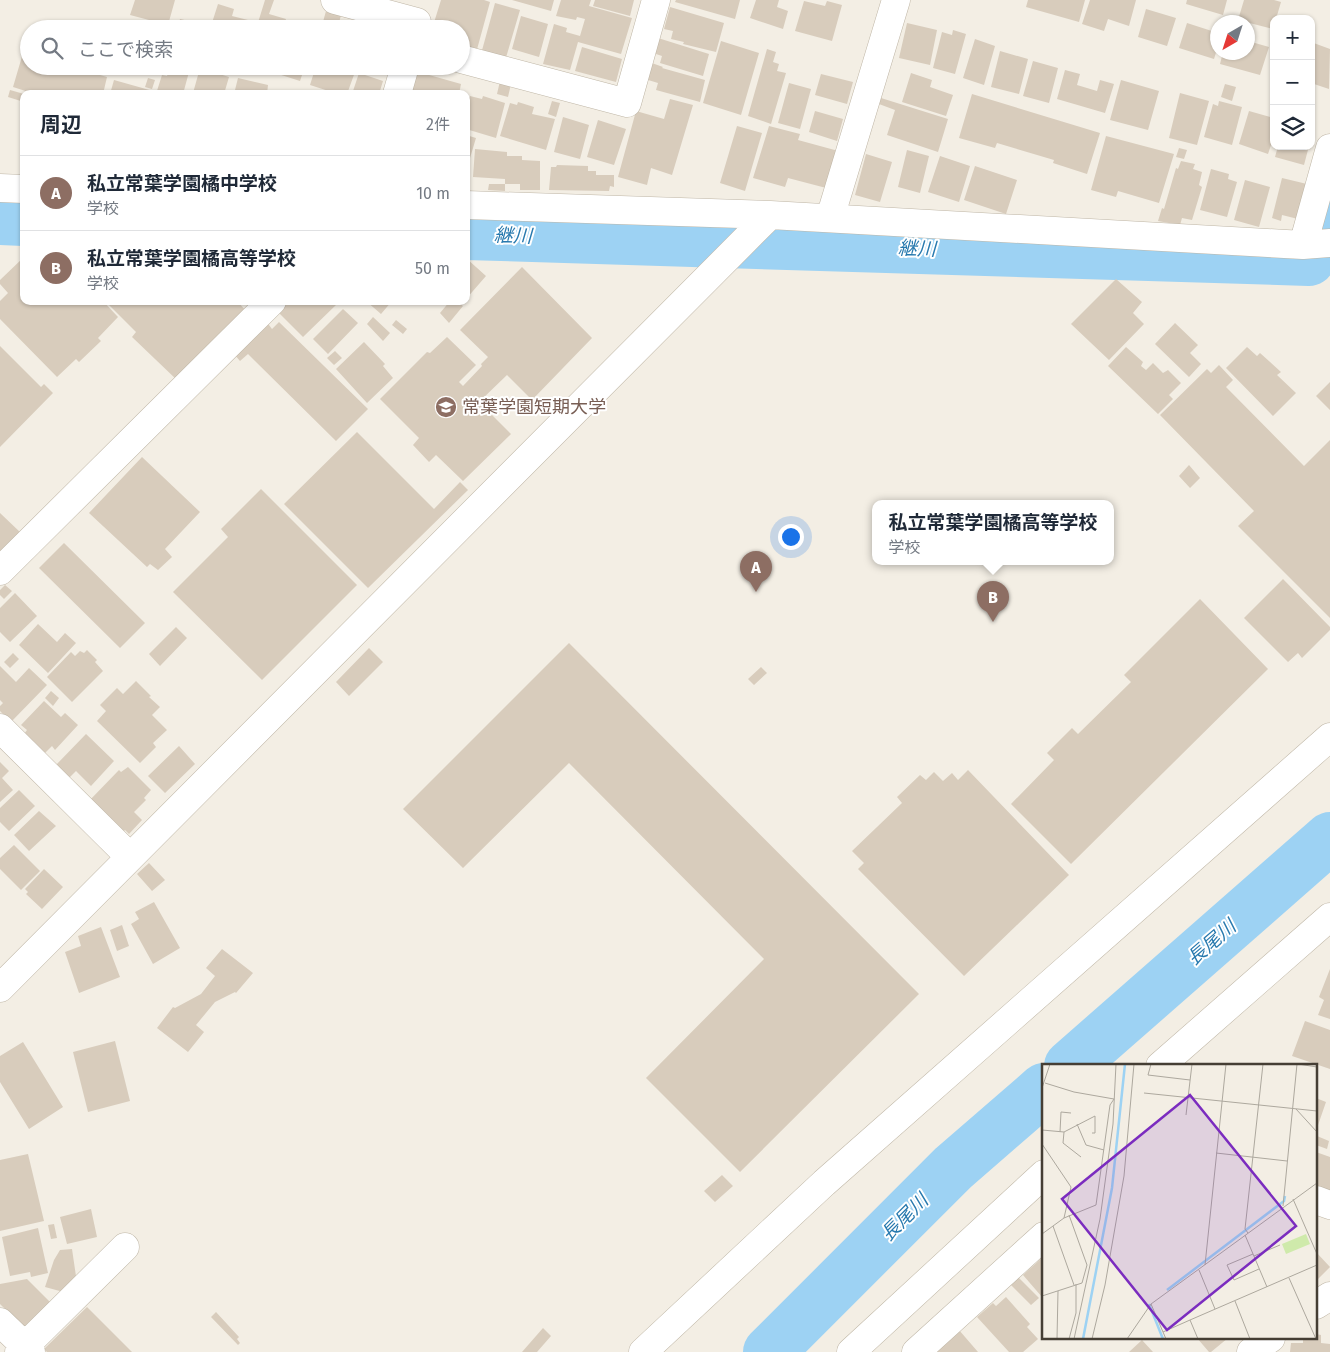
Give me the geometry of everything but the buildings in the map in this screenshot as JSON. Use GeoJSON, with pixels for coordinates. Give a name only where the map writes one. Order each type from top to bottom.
{"type":"FeatureCollection","features":[{"type":"Feature","properties":{"kind":"street"},"geometry":{"type":"LineString","coordinates":[[336,0],[419,17]]}},
{"type":"Feature","properties":{"kind":"street"},"geometry":{"type":"LineString","coordinates":[[470,60],[627,103],[656,0]]}},
{"type":"Feature","properties":{"kind":"street"},"geometry":{"type":"LineString","coordinates":[[830,218],[896,0]]}},
{"type":"Feature","properties":{"kind":"street"},"geometry":{"type":"LineString","coordinates":[[398,90],[402,75]]}},
{"type":"Feature","properties":{"kind":"street"},"geometry":{"type":"LineString","coordinates":[[1303,245],[1330,148]]}},
{"type":"Feature","properties":{"kind":"street"},"geometry":{"type":"LineString","coordinates":[[0,188],[20,189]]}},
{"type":"Feature","properties":{"kind":"street"},"geometry":{"type":"LineString","coordinates":[[470,205],[770,215],[1303,245],[1330,243]]}},
{"type":"Feature","properties":{"kind":"street"},"geometry":{"type":"LineString","coordinates":[[0,988],[770,215]]}},
{"type":"Feature","properties":{"kind":"street"},"geometry":{"type":"LineString","coordinates":[[0,572],[268,305]]}},
{"type":"Feature","properties":{"kind":"street"},"geometry":{"type":"LineString","coordinates":[[0,728],[130,857]]}},
{"type":"Feature","properties":{"kind":"street"},"geometry":{"type":"LineString","coordinates":[[643,1352],[832,1177],[1330,737]]}},
{"type":"Feature","properties":{"kind":"street"},"geometry":{"type":"LineString","coordinates":[[1162,1064],[1330,917]]}},
{"type":"Feature","properties":{"kind":"street"},"geometry":{"type":"LineString","coordinates":[[851,1352],[1042,1176]]}},
{"type":"Feature","properties":{"kind":"street"},"geometry":{"type":"LineString","coordinates":[[1318,1201],[1330,1205]]}},
{"type":"Feature","properties":{"kind":"street"},"geometry":{"type":"LineString","coordinates":[[916,1352],[1042,1238]]}},
{"type":"Feature","properties":{"kind":"street"},"geometry":{"type":"LineString","coordinates":[[0,1322],[25,1350],[125,1247]]}},
{"type":"Feature","properties":{"kind":"street"},"geometry":{"type":"LineString","coordinates":[[1318,1305],[1330,1296]]}},
{"type":"Feature","properties":{"kind":"street"},"geometry":{"type":"LineString","coordinates":[[1252,1352],[1268,1340]]}},
{"type":"Feature","properties":{"kind":"waterway","name":"継川"},"geometry":{"type":"LineString","coordinates":[[470,234],[1309,260],[1330,204]]}},
{"type":"Feature","properties":{"kind":"waterway","name":"継川"},"geometry":{"type":"LineString","coordinates":[[0,219],[20,220]]}},
{"type":"Feature","properties":{"kind":"waterway","name":"長尾川"},"geometry":{"type":"LineString","coordinates":[[1072,1064],[1330,838]]}},
{"type":"Feature","properties":{"kind":"waterway","name":"長尾川"},"geometry":{"type":"LineString","coordinates":[[769,1352],[953,1168],[1042,1091]]}},
{"type":"Feature","properties":{"kind":"place","name":"常葉学園短期大学"},"geometry":{"type":"Point","coordinates":[446,407]}},
{"type":"Feature","properties":{"kind":"place","name":"私立常葉学園橘中学校"},"geometry":{"type":"Point","coordinates":[756,592]}},
{"type":"Feature","properties":{"kind":"place","name":"私立常葉学園橘高等学校"},"geometry":{"type":"Point","coordinates":[993,622]}}]}
